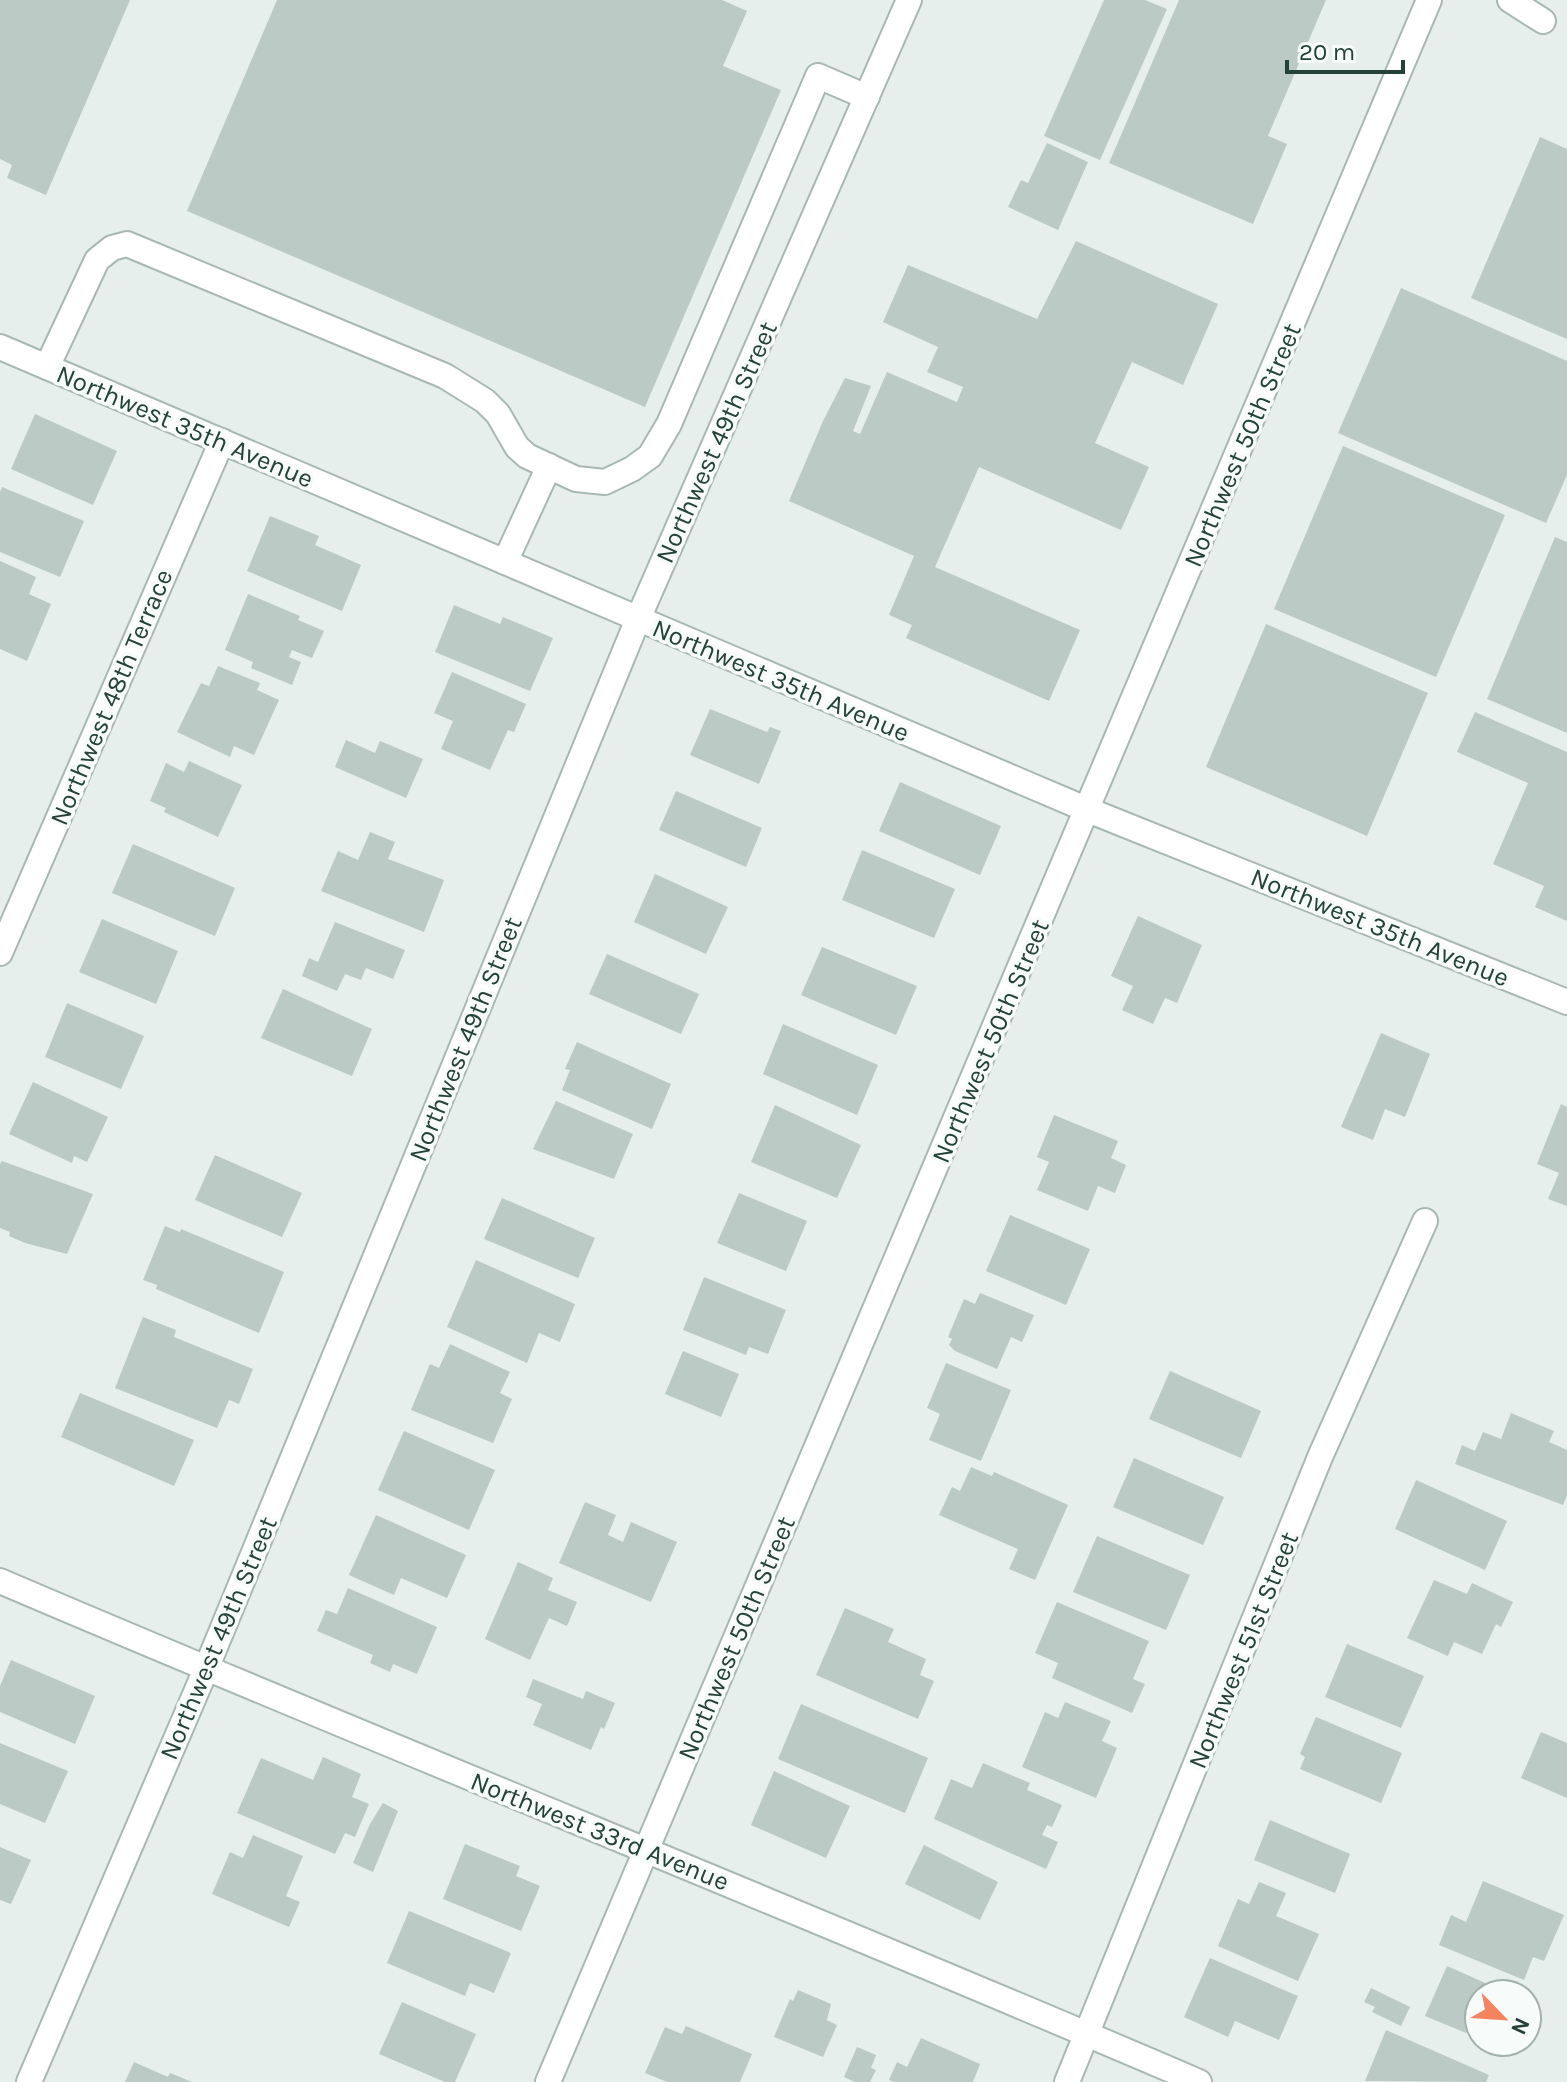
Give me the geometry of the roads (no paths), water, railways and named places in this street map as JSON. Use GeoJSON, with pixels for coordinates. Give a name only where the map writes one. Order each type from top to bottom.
{"type":"FeatureCollection","features":[{"type":"Feature","properties":{"kind":"street","name":"Northwest 49th Street"},"geometry":{"type":"LineString","coordinates":[[29,2082],[206,1669],[638,619],[909,0]]}},
{"type":"Feature","properties":{"kind":"street","name":"Northwest 50th Street"},"geometry":{"type":"LineString","coordinates":[[548,2082],[1429,0]]}},
{"type":"Feature","properties":{"kind":"street"},"geometry":{"type":"LineString","coordinates":[[1510,0],[1543,21]]}},
{"type":"Feature","properties":{"kind":"street"},"geometry":{"type":"LineString","coordinates":[[47,367],[97,260],[112,248],[127,244],[445,376],[485,401],[498,414],[517,447],[527,456],[576,479],[605,482],[650,456],[669,424],[818,76],[867,97]]}},
{"type":"Feature","properties":{"kind":"street","name":"Northwest 35th Avenue"},"geometry":{"type":"LineString","coordinates":[[0,347],[1088,810],[1567,1002]]}},
{"type":"Feature","properties":{"kind":"street","name":"Northwest 48th Terrace"},"geometry":{"type":"LineString","coordinates":[[0,953],[222,441]]}},
{"type":"Feature","properties":{"kind":"street"},"geometry":{"type":"LineString","coordinates":[[505,562],[549,466]]}},
{"type":"Feature","properties":{"kind":"street","name":"Northwest 51st Street"},"geometry":{"type":"LineString","coordinates":[[1067,2082],[1320,1457],[1425,1221]]}},
{"type":"Feature","properties":{"kind":"street","name":"Northwest 33rd Avenue"},"geometry":{"type":"LineString","coordinates":[[0,1581],[1199,2082]]}}]}
